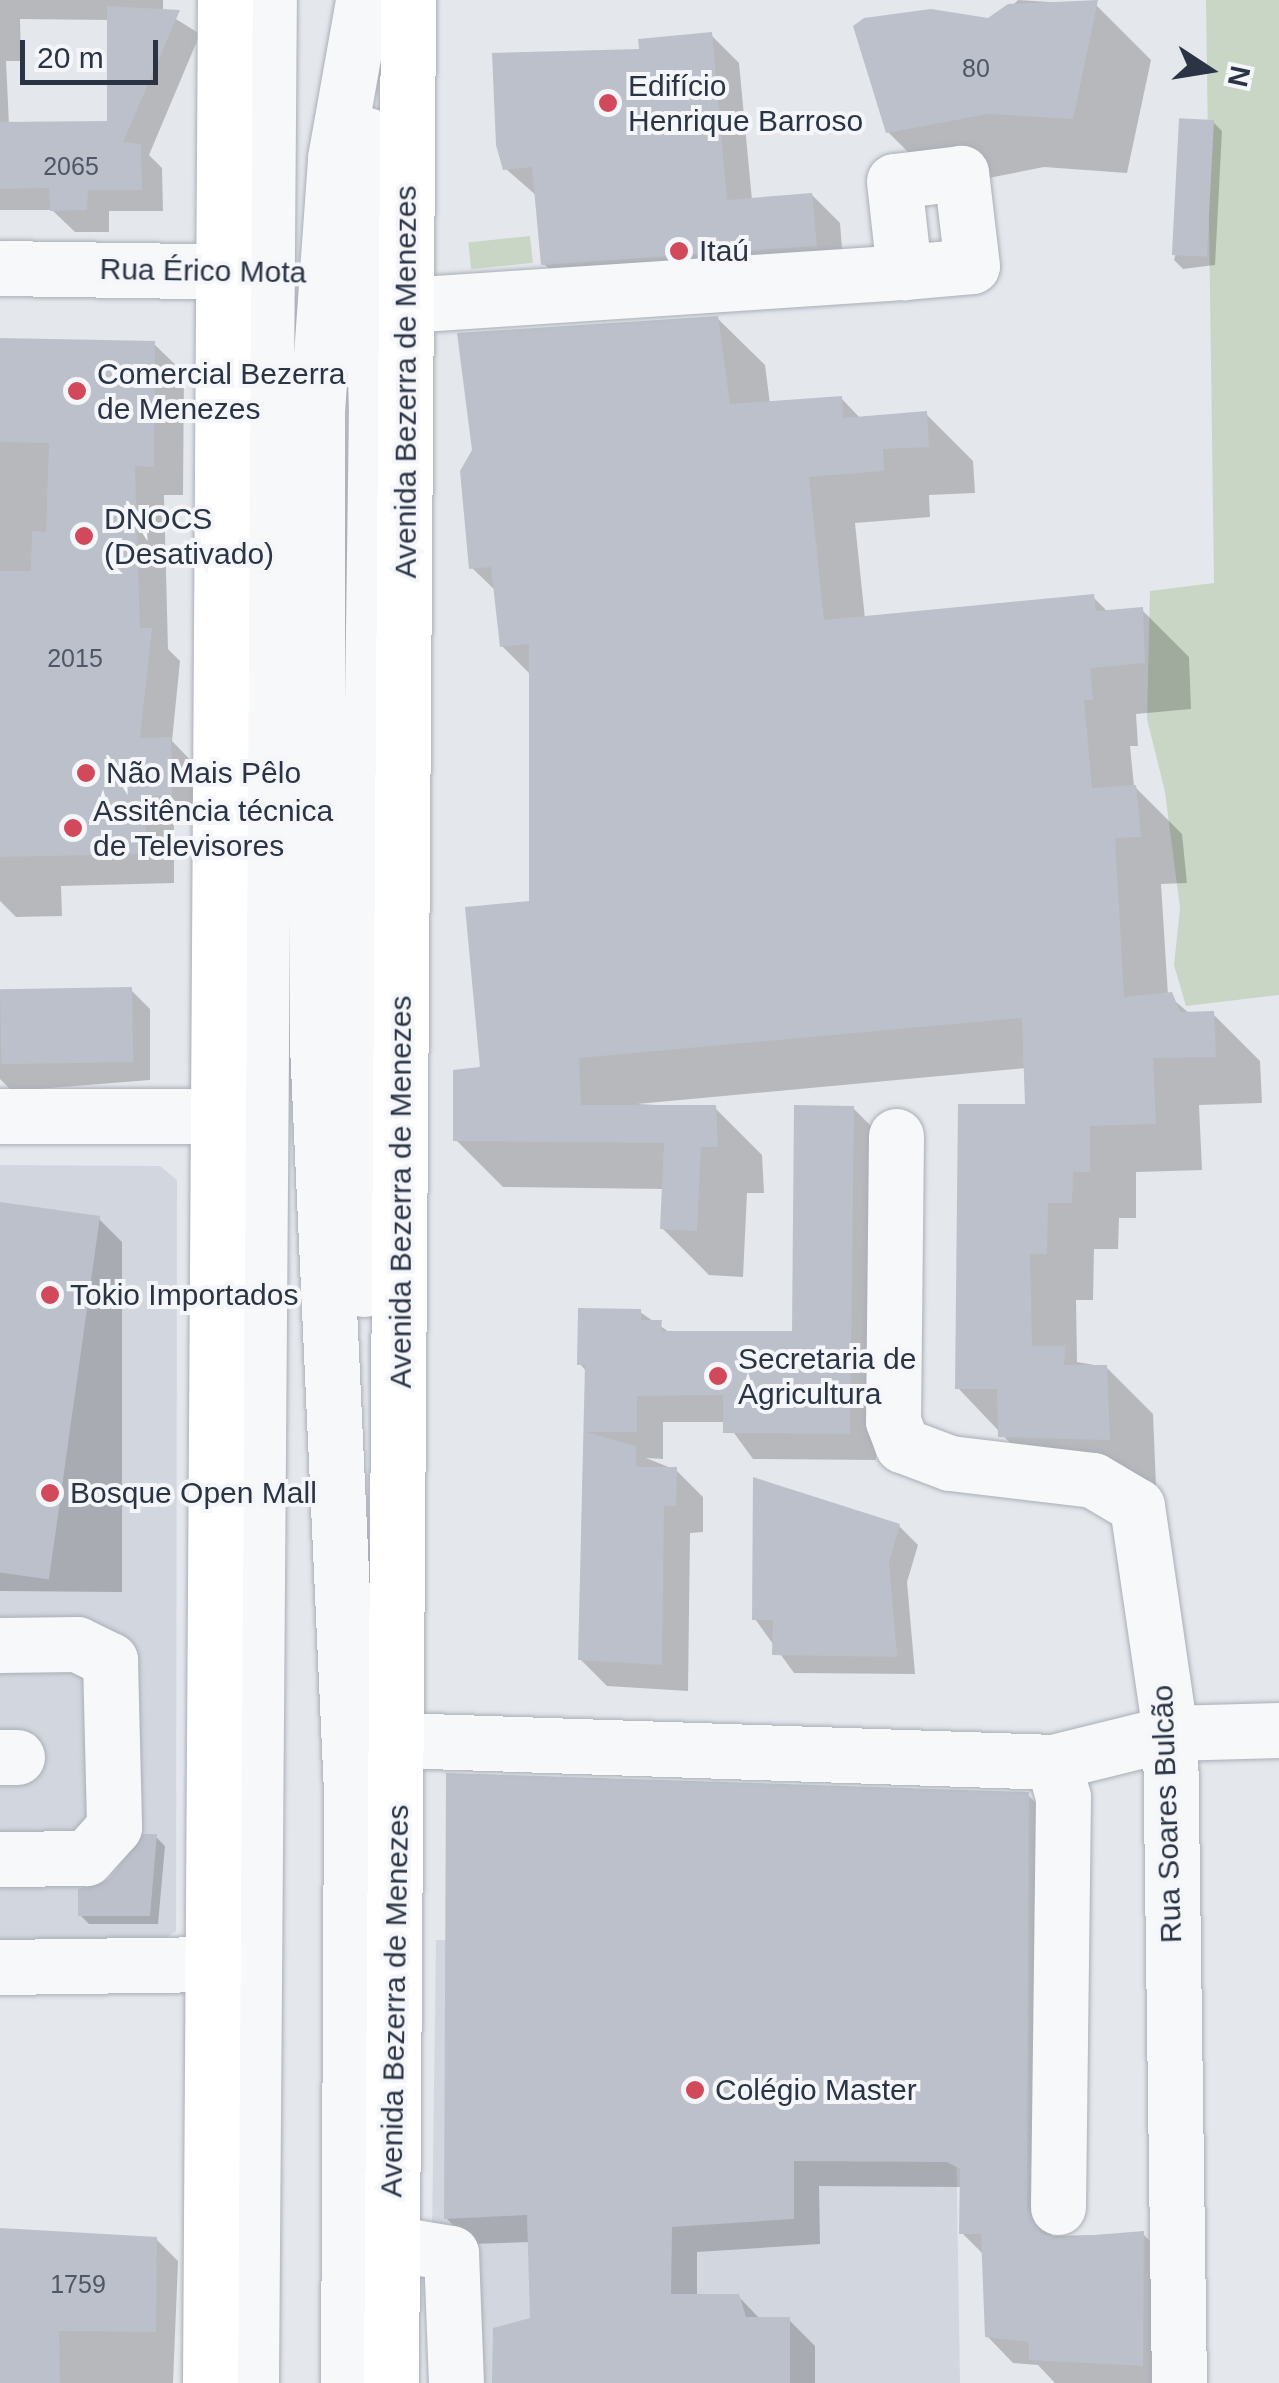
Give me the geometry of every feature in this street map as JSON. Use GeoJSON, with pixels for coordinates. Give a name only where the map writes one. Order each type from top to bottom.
{"type":"FeatureCollection","features":[{"type":"Feature","properties":{"kind":"main road"},"geometry":{"type":"LineString","coordinates":[[225,0],[245,272],[219,1116],[214,1964],[242,2378]]}},
{"type":"Feature","properties":{"kind":"main road","name":"Avenida Bezerra de Menezes"},"geometry":{"type":"LineString","coordinates":[[391,2383],[398,1740],[378,282],[408,0]]}},
{"type":"Feature","properties":{"kind":"street"},"geometry":{"type":"LineString","coordinates":[[242,2378],[245,272],[269,0]]}},
{"type":"Feature","properties":{"kind":"street","name":"Avenida Bezerra de Menezes"},"geometry":{"type":"LineString","coordinates":[[348,2383],[351,1791],[317,1045],[317,410],[378,282],[335,158],[363,0]]}},
{"type":"Feature","properties":{"kind":"street","name":"Rua Érico Mota"},"geometry":{"type":"LineString","coordinates":[[0,268],[245,272],[378,282],[904,272]]}},
{"type":"Feature","properties":{"kind":"street"},"geometry":{"type":"LineString","coordinates":[[0,1116],[219,1116]]}},
{"type":"Feature","properties":{"kind":"street","name":"Rua Soares Bulcão"},"geometry":{"type":"LineString","coordinates":[[896,1136],[893,1421],[902,1445],[918,1456],[1093,1480],[1130,1496],[1170,1734],[1179,2383]]}},
{"type":"Feature","properties":{"kind":"street"},"geometry":{"type":"LineString","coordinates":[[0,1644],[77,1644],[110,1660],[114,1827],[86,1858],[0,1859]]}},
{"type":"Feature","properties":{"kind":"street"},"geometry":{"type":"LineString","coordinates":[[398,1740],[1053,1762],[1170,1734],[1279,1730]]}},
{"type":"Feature","properties":{"kind":"street"},"geometry":{"type":"LineString","coordinates":[[1053,1762],[1063,1796],[1058,2207]]}},
{"type":"Feature","properties":{"kind":"street"},"geometry":{"type":"LineString","coordinates":[[0,1967],[214,1964]]}},
{"type":"Feature","properties":{"kind":"street"},"geometry":{"type":"LineString","coordinates":[[392,2242],[452,2253],[456,2383]]}},
{"type":"Feature","properties":{"kind":"shaded area"},"geometry":{"type":"Polygon","coordinates":[[[0,1165],[160,1166],[177,1180],[176,1931],[152,1947],[0,1944],[0,1165]]]}},
{"type":"Feature","properties":{"kind":"shaded area","name":"Colégio Master"},"geometry":{"type":"Polygon","coordinates":[[[436,1940],[953,1943],[960,2383],[476,2383],[474,2237],[432,2236],[436,1940]]]}},
{"type":"Feature","properties":{"kind":"green space"},"geometry":{"type":"Polygon","coordinates":[[[1206,0],[1279,0],[1279,995],[1186,1006],[1174,965],[1180,908],[1165,792],[1147,719],[1150,591],[1214,583],[1206,0]]]}},
{"type":"Feature","properties":{"kind":"green space"},"geometry":{"type":"Polygon","coordinates":[[[530,236],[533,263],[471,269],[468,242],[530,236]]]}},
{"type":"Feature","properties":{"kind":"building"},"geometry":{"type":"Polygon","coordinates":[[[1098,0],[1073,119],[988,114],[886,133],[853,26],[864,18],[931,9],[988,18],[1008,4],[1098,0]]]}},
{"type":"Feature","properties":{"kind":"building"},"geometry":{"type":"Polygon","coordinates":[[[107,6],[180,10],[123,142],[141,144],[142,190],[88,190],[87,210],[50,211],[49,188],[0,189],[0,122],[107,121],[107,6]]]}},
{"type":"Feature","properties":{"kind":"building"},"geometry":{"type":"Polygon","coordinates":[[[712,32],[727,200],[812,193],[817,246],[541,265],[532,167],[503,170],[496,145],[492,53],[639,49],[638,39],[712,32]]]}},
{"type":"Feature","properties":{"kind":"building"},"geometry":{"type":"Polygon","coordinates":[[[1179,118],[1214,120],[1207,257],[1172,255],[1179,118]]]}},
{"type":"Feature","properties":{"kind":"building"},"geometry":{"type":"Polygon","coordinates":[[[718,316],[730,404],[842,396],[843,418],[927,411],[929,447],[883,449],[884,471],[809,477],[824,620],[1094,594],[1096,611],[1143,607],[1145,663],[1090,668],[1093,700],[1084,700],[1092,788],[1136,785],[1141,837],[1115,838],[1124,997],[1172,992],[1180,1012],[1214,1011],[1216,1057],[1153,1058],[1156,1124],[1090,1126],[1090,1172],[1073,1172],[1072,1203],[1048,1203],[1047,1254],[1030,1254],[1032,1346],[1065,1346],[1064,1365],[1107,1365],[1110,1440],[998,1437],[997,1389],[955,1389],[958,1104],[1025,1104],[1022,1018],[579,1058],[581,1105],[716,1105],[718,1147],[701,1147],[697,1231],[660,1229],[664,1143],[453,1141],[453,1070],[480,1067],[465,907],[529,901],[529,644],[500,647],[491,567],[469,569],[460,471],[472,450],[457,333],[718,316]]]}},
{"type":"Feature","properties":{"kind":"building"},"geometry":{"type":"Polygon","coordinates":[[[0,338],[155,341],[154,467],[135,466],[140,628],[152,628],[140,738],[171,737],[172,796],[146,796],[146,854],[0,857],[0,571],[31,571],[32,531],[46,532],[49,443],[0,442],[0,338]]]}},
{"type":"Feature","properties":{"kind":"building"},"geometry":{"type":"Polygon","coordinates":[[[132,987],[133,1062],[1,1064],[0,989],[132,987]]]}},
{"type":"Feature","properties":{"kind":"building","name":"Secretaria de Agricultura"},"geometry":{"type":"Polygon","coordinates":[[[794,1105],[854,1106],[850,1434],[723,1433],[723,1395],[637,1396],[637,1432],[586,1432],[636,1446],[636,1467],[677,1467],[676,1506],[664,1506],[662,1665],[578,1660],[585,1365],[577,1365],[578,1308],[641,1309],[641,1320],[662,1320],[661,1331],[792,1331],[794,1105]]]}},
{"type":"Feature","properties":{"kind":"building"},"geometry":{"type":"Polygon","coordinates":[[[0,1202],[100,1216],[49,1579],[0,1573],[0,1202]]]}},
{"type":"Feature","properties":{"kind":"building"},"geometry":{"type":"Polygon","coordinates":[[[753,1477],[900,1524],[889,1562],[897,1657],[772,1655],[773,1620],[752,1620],[753,1477]]]}},
{"type":"Feature","properties":{"kind":"building"},"geometry":{"type":"Polygon","coordinates":[[[446,1773],[1029,1792],[1027,2208],[1041,2233],[1057,2238],[1144,2231],[1143,2366],[1029,2360],[1029,2342],[985,2337],[981,2234],[959,2234],[960,2169],[947,2162],[794,2161],[794,2219],[672,2227],[671,2294],[739,2294],[746,2317],[790,2317],[790,2383],[492,2383],[493,2328],[530,2318],[527,2215],[444,2219],[446,1773]]]}},
{"type":"Feature","properties":{"kind":"building"},"geometry":{"type":"Polygon","coordinates":[[[143,1834],[157,1834],[150,1916],[78,1916],[78,1889],[109,1879],[143,1834]]]}},
{"type":"Feature","properties":{"kind":"building"},"geometry":{"type":"Polygon","coordinates":[[[0,2228],[157,2237],[156,2332],[59,2331],[60,2383],[0,2383],[0,2228]]]}},
{"type":"Feature","properties":{"kind":"place","name":"Edifício Henrique Barroso"},"geometry":{"type":"Point","coordinates":[608,103]}},
{"type":"Feature","properties":{"kind":"place","name":"Itaú"},"geometry":{"type":"Point","coordinates":[679,251]}},
{"type":"Feature","properties":{"kind":"place","name":"Comercial Bezerra de Menezes"},"geometry":{"type":"Point","coordinates":[77,391]}},
{"type":"Feature","properties":{"kind":"place","name":"DNOCS (Desativado)"},"geometry":{"type":"Point","coordinates":[84,536]}},
{"type":"Feature","properties":{"kind":"place","name":"Não Mais Pêlo"},"geometry":{"type":"Point","coordinates":[86,773]}},
{"type":"Feature","properties":{"kind":"place","name":"Assitência técnica de Televisores"},"geometry":{"type":"Point","coordinates":[73,828]}},
{"type":"Feature","properties":{"kind":"place","name":"Tokio Importados"},"geometry":{"type":"Point","coordinates":[50,1295]}},
{"type":"Feature","properties":{"kind":"place","name":"Secretaria de Agricultura"},"geometry":{"type":"Point","coordinates":[718,1376]}},
{"type":"Feature","properties":{"kind":"place","name":"Bosque Open Mall"},"geometry":{"type":"Point","coordinates":[50,1493]}},
{"type":"Feature","properties":{"kind":"place","name":"Colégio Master"},"geometry":{"type":"Point","coordinates":[695,2090]}}]}
